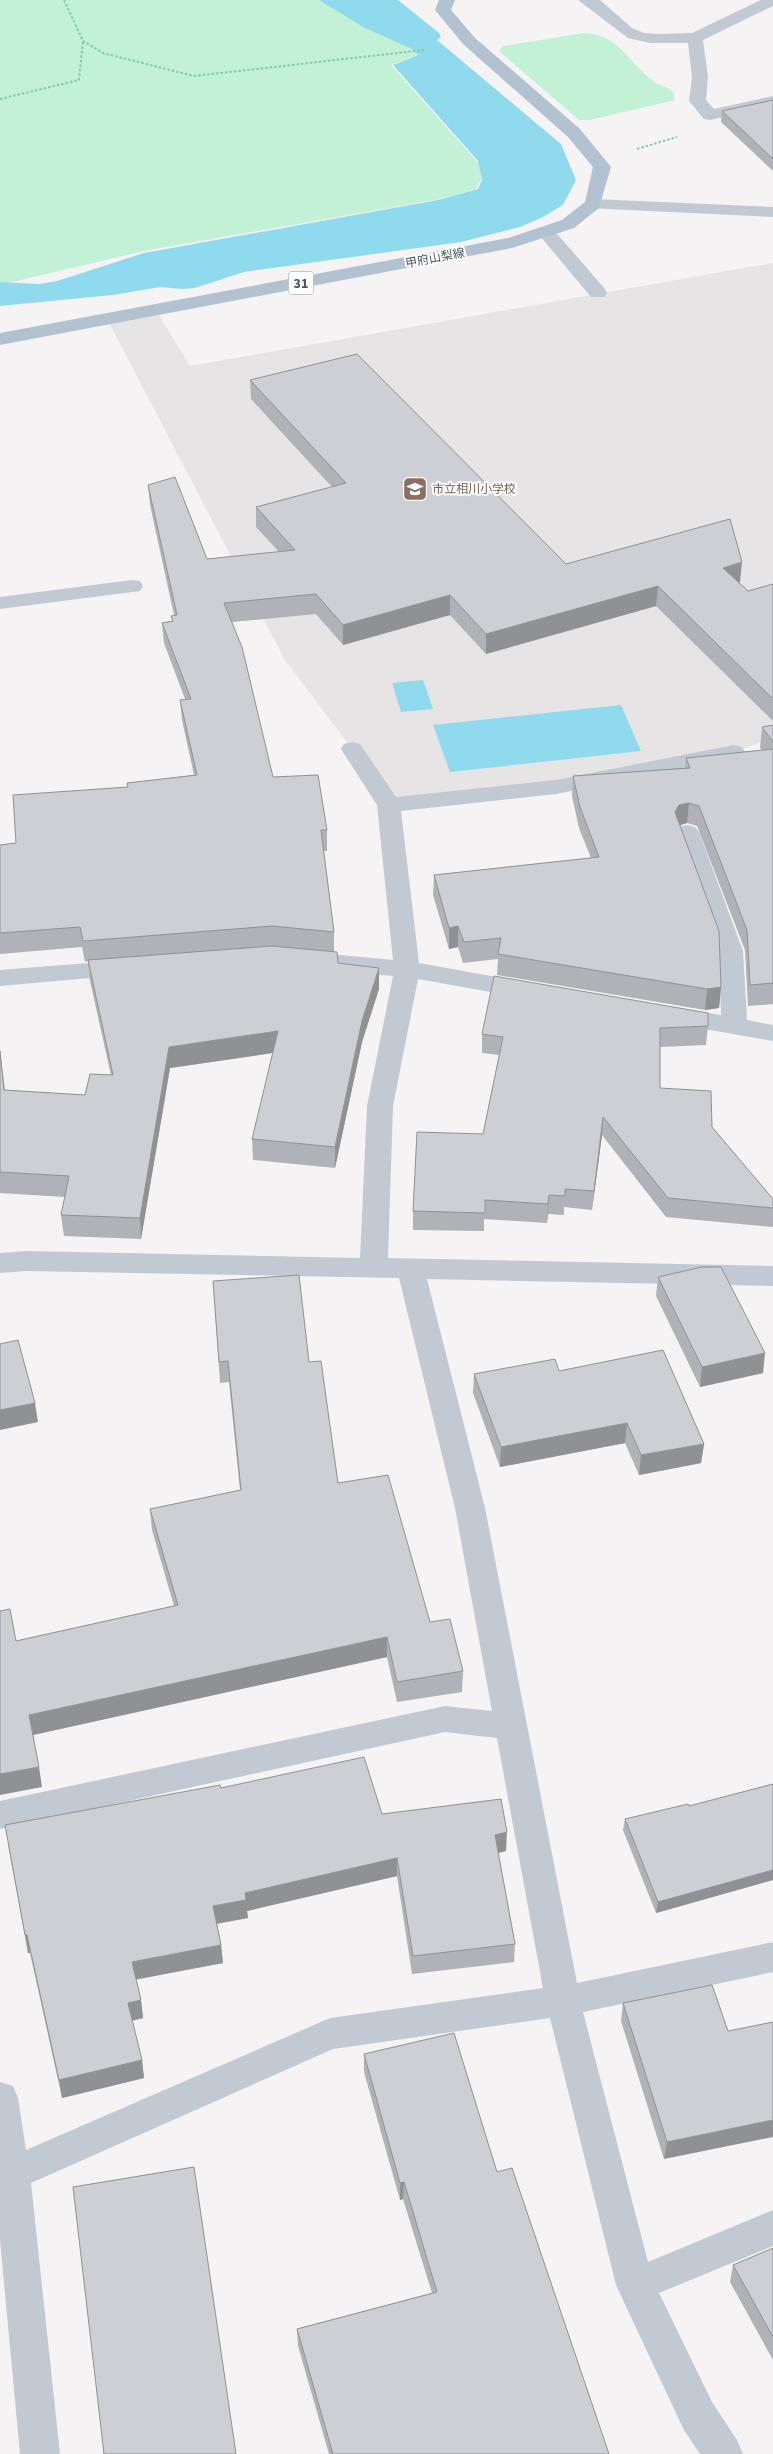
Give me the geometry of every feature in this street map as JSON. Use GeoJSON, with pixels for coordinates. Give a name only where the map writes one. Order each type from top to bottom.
{"type":"FeatureCollection","features":[{"type":"Feature","properties":{"kind":"main road"},"geometry":{"type":"LineString","coordinates":[[447,0],[443,10],[469,41],[574,133],[602,167],[593,204]]}},
{"type":"Feature","properties":{"kind":"main road","name":"甲府山梨線"},"geometry":{"type":"LineString","coordinates":[[0,339],[512,243],[568,224],[593,204]]}},
{"type":"Feature","properties":{"kind":"street"},"geometry":{"type":"LineString","coordinates":[[586,0],[604,8],[625,30],[647,38],[695,38],[770,4]]}},
{"type":"Feature","properties":{"kind":"street"},"geometry":{"type":"LineString","coordinates":[[695,38],[700,77],[697,101],[710,115],[773,101]]}},
{"type":"Feature","properties":{"kind":"street"},"geometry":{"type":"LineString","coordinates":[[593,204],[773,212]]}},
{"type":"Feature","properties":{"kind":"street"},"geometry":{"type":"LineString","coordinates":[[546,232],[598,293]]}},
{"type":"Feature","properties":{"kind":"street"},"geometry":{"type":"LineString","coordinates":[[0,604],[26,598],[132,586]]}},
{"type":"Feature","properties":{"kind":"street"},"geometry":{"type":"LineString","coordinates":[[352,749],[389,805],[407,969],[380,1106],[374,1268]]}},
{"type":"Feature","properties":{"kind":"street"},"geometry":{"type":"LineString","coordinates":[[389,805],[556,787],[734,752]]}},
{"type":"Feature","properties":{"kind":"street"},"geometry":{"type":"LineString","coordinates":[[687,832],[732,951],[734,1026]]}},
{"type":"Feature","properties":{"kind":"street"},"geometry":{"type":"LineString","coordinates":[[283,958],[407,969],[551,994]]}},
{"type":"Feature","properties":{"kind":"street"},"geometry":{"type":"LineString","coordinates":[[0,978],[146,967]]}},
{"type":"Feature","properties":{"kind":"street"},"geometry":{"type":"LineString","coordinates":[[648,1011],[773,1033]]}},
{"type":"Feature","properties":{"kind":"street"},"geometry":{"type":"LineString","coordinates":[[0,1263],[36,1261],[773,1276]]}},
{"type":"Feature","properties":{"kind":"street"},"geometry":{"type":"LineString","coordinates":[[410,1268],[470,1508],[563,2001],[635,2285],[698,2416],[723,2454]]}},
{"type":"Feature","properties":{"kind":"street"},"geometry":{"type":"LineString","coordinates":[[0,1815],[445,1719],[510,1726]]}},
{"type":"Feature","properties":{"kind":"street"},"geometry":{"type":"LineString","coordinates":[[6,2176],[330,2034],[563,2001],[773,1956]]}},
{"type":"Feature","properties":{"kind":"street"},"geometry":{"type":"LineString","coordinates":[[0,2098],[6,2176],[40,2454]]}},
{"type":"Feature","properties":{"kind":"street"},"geometry":{"type":"LineString","coordinates":[[635,2285],[773,2228]]}},
{"type":"Feature","properties":{"kind":"path"},"geometry":{"type":"LineString","coordinates":[[0,99],[79,80],[83,41],[64,0]]}},
{"type":"Feature","properties":{"kind":"path"},"geometry":{"type":"LineString","coordinates":[[83,41],[103,53],[194,76],[407,53]]}},
{"type":"Feature","properties":{"kind":"path"},"geometry":{"type":"LineString","coordinates":[[595,159],[686,134],[710,115]]}},
{"type":"Feature","properties":{"kind":"shaded area"},"geometry":{"type":"Polygon","coordinates":[[[773,263],[773,738],[734,752],[556,787],[389,805],[352,749],[285,660],[107,319],[156,310],[190,366],[773,263]]]}},
{"type":"Feature","properties":{"kind":"green space"},"geometry":{"type":"Polygon","coordinates":[[[0,0],[319,0],[410,48],[417,55],[391,65],[480,165],[481,179],[476,189],[440,199],[144,251],[0,285],[0,0]]]}},
{"type":"Feature","properties":{"kind":"green space"},"geometry":{"type":"Polygon","coordinates":[[[584,33],[606,38],[615,44],[644,74],[673,92],[675,100],[590,120],[579,120],[499,51],[503,46],[584,33]]]}},
{"type":"Feature","properties":{"kind":"water"},"geometry":{"type":"Polygon","coordinates":[[[319,0],[398,0],[439,33],[441,37],[437,40],[561,144],[576,180],[563,205],[541,218],[520,227],[461,242],[244,272],[195,288],[160,287],[113,295],[0,306],[0,282],[39,284],[57,281],[144,253],[438,200],[478,189],[482,180],[478,161],[393,65],[418,55],[410,48],[365,28],[319,0]]]}},
{"type":"Feature","properties":{"kind":"water"},"geometry":{"type":"Polygon","coordinates":[[[423,680],[433,709],[401,712],[392,683],[423,680]]]}},
{"type":"Feature","properties":{"kind":"water"},"geometry":{"type":"Polygon","coordinates":[[[621,705],[641,751],[450,772],[433,725],[621,705]]]}},
{"type":"Feature","properties":{"kind":"building"},"geometry":{"type":"Polygon","coordinates":[[[773,100],[773,159],[722,111],[773,100]]]}},
{"type":"Feature","properties":{"kind":"building"},"geometry":{"type":"Polygon","coordinates":[[[357,354],[566,564],[730,519],[742,562],[723,568],[748,591],[773,584],[773,699],[658,586],[486,634],[450,595],[343,625],[316,594],[224,603],[242,647],[273,777],[318,775],[327,830],[321,830],[334,932],[272,926],[83,941],[80,927],[0,933],[0,845],[16,843],[13,795],[128,787],[127,783],[197,775],[180,700],[191,699],[162,623],[173,621],[171,616],[177,615],[148,485],[175,477],[207,559],[295,550],[256,507],[346,483],[250,380],[357,354]]]}},
{"type":"Feature","properties":{"kind":"building"},"geometry":{"type":"Polygon","coordinates":[[[773,725],[773,742],[762,727],[773,725]]]}},
{"type":"Feature","properties":{"kind":"building"},"geometry":{"type":"Polygon","coordinates":[[[773,749],[773,983],[750,985],[747,930],[699,806],[689,803],[679,805],[675,812],[719,931],[721,987],[707,989],[498,954],[501,938],[464,942],[458,926],[449,928],[434,875],[599,857],[580,807],[573,776],[690,768],[686,758],[773,749]]]}},
{"type":"Feature","properties":{"kind":"building"},"geometry":{"type":"Polygon","coordinates":[[[272,946],[337,952],[338,963],[379,968],[362,1021],[335,1147],[252,1139],[278,1031],[169,1047],[140,1218],[61,1215],[69,1176],[0,1172],[0,1051],[4,1090],[85,1095],[90,1074],[113,1075],[88,960],[272,946]]]}},
{"type":"Feature","properties":{"kind":"building"},"geometry":{"type":"Polygon","coordinates":[[[494,976],[708,1013],[708,1026],[660,1028],[660,1088],[711,1091],[712,1127],[773,1199],[773,1208],[668,1198],[603,1117],[594,1191],[565,1189],[565,1196],[549,1195],[548,1204],[485,1200],[485,1213],[413,1211],[417,1132],[483,1134],[503,1037],[482,1034],[494,976]]]}},
{"type":"Feature","properties":{"kind":"building"},"geometry":{"type":"Polygon","coordinates":[[[702,1267],[721,1267],[765,1353],[702,1367],[658,1277],[702,1267]]]}},
{"type":"Feature","properties":{"kind":"building"},"geometry":{"type":"Polygon","coordinates":[[[299,1275],[309,1362],[321,1361],[338,1483],[388,1475],[430,1622],[450,1619],[463,1671],[397,1682],[387,1637],[29,1715],[39,1767],[0,1774],[0,1611],[10,1609],[16,1641],[178,1605],[150,1509],[241,1490],[228,1361],[219,1362],[213,1281],[299,1275]]]}},
{"type":"Feature","properties":{"kind":"building"},"geometry":{"type":"Polygon","coordinates":[[[18,1340],[35,1403],[0,1410],[0,1344],[18,1340]]]}},
{"type":"Feature","properties":{"kind":"building"},"geometry":{"type":"Polygon","coordinates":[[[663,1350],[704,1444],[641,1455],[627,1423],[501,1447],[474,1374],[555,1359],[559,1371],[663,1350]]]}},
{"type":"Feature","properties":{"kind":"building"},"geometry":{"type":"Polygon","coordinates":[[[364,1757],[382,1814],[501,1799],[507,1832],[495,1835],[515,1944],[413,1956],[397,1858],[245,1893],[246,1900],[213,1906],[221,1945],[132,1962],[141,2000],[128,2003],[142,2060],[59,2080],[27,1935],[25,1935],[5,1825],[220,1785],[221,1788],[364,1757]]]}},
{"type":"Feature","properties":{"kind":"building"},"geometry":{"type":"Polygon","coordinates":[[[773,1784],[773,1870],[658,1902],[625,1819],[688,1804],[689,1806],[773,1784]]]}},
{"type":"Feature","properties":{"kind":"building"},"geometry":{"type":"Polygon","coordinates":[[[712,1985],[728,2031],[773,2022],[773,2120],[667,2142],[623,2003],[712,1985]]]}},
{"type":"Feature","properties":{"kind":"building"},"geometry":{"type":"Polygon","coordinates":[[[454,2033],[497,2172],[512,2168],[609,2454],[333,2454],[297,2329],[437,2292],[404,2182],[400,2183],[364,2054],[454,2033]]]}},
{"type":"Feature","properties":{"kind":"building"},"geometry":{"type":"Polygon","coordinates":[[[194,2167],[236,2454],[104,2454],[73,2187],[194,2167]]]}},
{"type":"Feature","properties":{"kind":"building"},"geometry":{"type":"Polygon","coordinates":[[[773,2248],[773,2337],[733,2265],[773,2248]]]}},
{"type":"Feature","properties":{"kind":"place","name":"市立相川小学校"},"geometry":{"type":"Point","coordinates":[415,489]}}]}
